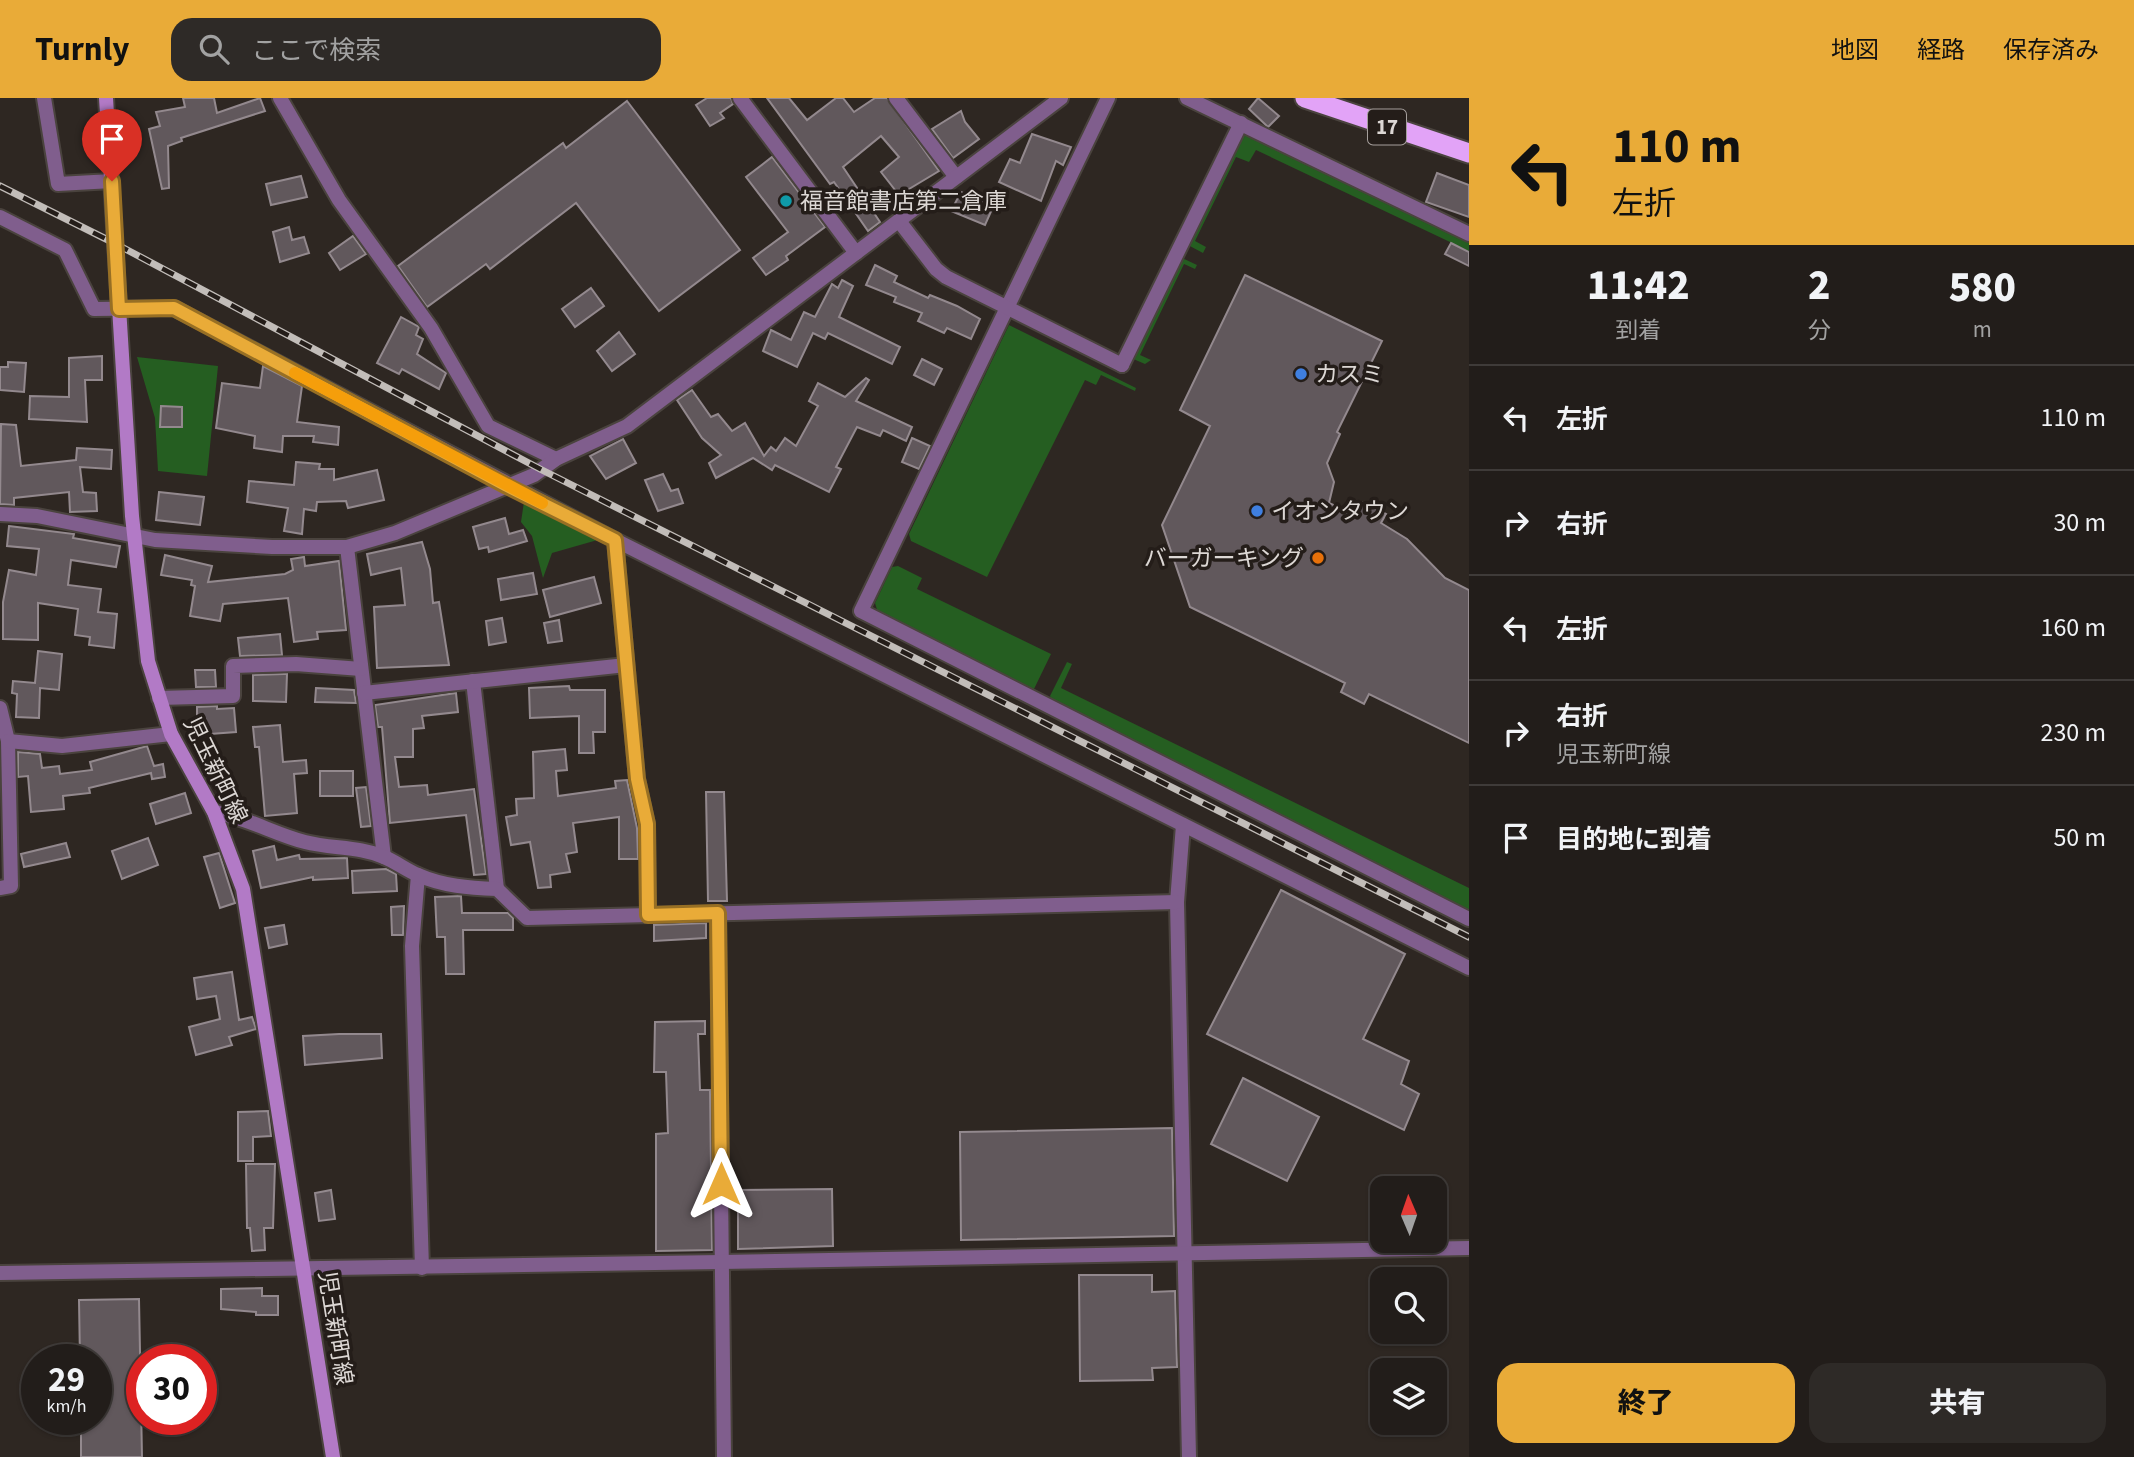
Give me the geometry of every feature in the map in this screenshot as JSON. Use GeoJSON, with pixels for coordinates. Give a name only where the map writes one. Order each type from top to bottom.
{"type":"FeatureCollection","features":[{"type":"Feature","properties":{"kind":"highway","name":"17"},"geometry":{"type":"LineString","coordinates":[[1305,98],[1469,153]]}},
{"type":"Feature","properties":{"kind":"main road","name":"児玉新町線"},"geometry":{"type":"LineString","coordinates":[[106,98],[133,537],[142,629],[171,734],[214,812],[243,889],[333,1457]]}},
{"type":"Feature","properties":{"kind":"street"},"geometry":{"type":"LineString","coordinates":[[44,98],[58,184],[112,181]]}},
{"type":"Feature","properties":{"kind":"street"},"geometry":{"type":"LineString","coordinates":[[280,98],[339,200],[431,328],[488,426],[556,459]]}},
{"type":"Feature","properties":{"kind":"street"},"geometry":{"type":"LineString","coordinates":[[740,98],[856,253]]}},
{"type":"Feature","properties":{"kind":"street"},"geometry":{"type":"LineString","coordinates":[[897,98],[956,177]]}},
{"type":"Feature","properties":{"kind":"street"},"geometry":{"type":"LineString","coordinates":[[0,514],[37,516],[133,537],[272,547],[346,547],[395,533],[534,475],[556,459],[627,426],[1061,98]]}},
{"type":"Feature","properties":{"kind":"street"},"geometry":{"type":"LineString","coordinates":[[1108,98],[860,611],[1469,919]]}},
{"type":"Feature","properties":{"kind":"street"},"geometry":{"type":"LineString","coordinates":[[1186,98],[1469,234]]}},
{"type":"Feature","properties":{"kind":"street"},"geometry":{"type":"LineString","coordinates":[[899,221],[936,269],[1007,309],[1122,365],[1241,124]]}},
{"type":"Feature","properties":{"kind":"street"},"geometry":{"type":"LineString","coordinates":[[0,217],[65,250],[91,307],[97,310],[174,308],[507,486],[1469,968]]}},
{"type":"Feature","properties":{"kind":"street"},"geometry":{"type":"LineString","coordinates":[[615,540],[637,779],[647,824],[648,915]]}},
{"type":"Feature","properties":{"kind":"street"},"geometry":{"type":"LineString","coordinates":[[346,547],[384,857]]}},
{"type":"Feature","properties":{"kind":"street"},"geometry":{"type":"LineString","coordinates":[[159,698],[233,696],[233,666],[296,664],[361,668]]}},
{"type":"Feature","properties":{"kind":"street"},"geometry":{"type":"LineString","coordinates":[[364,693],[626,665]]}},
{"type":"Feature","properties":{"kind":"street"},"geometry":{"type":"LineString","coordinates":[[473,681],[497,889],[527,918],[1177,902]]}},
{"type":"Feature","properties":{"kind":"street"},"geometry":{"type":"LineString","coordinates":[[0,708],[8,741],[11,886],[0,887]]}},
{"type":"Feature","properties":{"kind":"street"},"geometry":{"type":"LineString","coordinates":[[8,741],[62,746],[171,734]]}},
{"type":"Feature","properties":{"kind":"street"},"geometry":{"type":"LineString","coordinates":[[214,812],[241,816],[263,829],[309,843],[351,847],[384,857],[418,875],[459,888],[497,889]]}},
{"type":"Feature","properties":{"kind":"street"},"geometry":{"type":"LineString","coordinates":[[1183,825],[1177,902],[1189,1457]]}},
{"type":"Feature","properties":{"kind":"street"},"geometry":{"type":"LineString","coordinates":[[418,875],[412,946],[422,1268]]}},
{"type":"Feature","properties":{"kind":"street"},"geometry":{"type":"LineString","coordinates":[[718,913],[724,1457]]}},
{"type":"Feature","properties":{"kind":"street"},"geometry":{"type":"LineString","coordinates":[[0,1273],[422,1268],[1185,1251],[1469,1248]]}},
{"type":"Feature","properties":{"kind":"green space"},"geometry":{"type":"Polygon","coordinates":[[[1241,132],[1469,241],[1469,251],[1256,150],[1249,162],[1236,157],[1195,241],[1206,247],[1203,253],[1186,244],[1241,132]]]}},
{"type":"Feature","properties":{"kind":"green space"},"geometry":{"type":"Polygon","coordinates":[[[1180,257],[1197,265],[1195,269],[1184,264],[1140,355],[1151,360],[1145,364],[1131,358],[1180,257]]]}},
{"type":"Feature","properties":{"kind":"green space"},"geometry":{"type":"Polygon","coordinates":[[[1009,325],[1136,388],[1135,391],[1101,375],[1096,385],[1085,380],[987,577],[911,541],[909,534],[1009,325]]]}},
{"type":"Feature","properties":{"kind":"green space"},"geometry":{"type":"Polygon","coordinates":[[[137,357],[218,366],[207,476],[158,471],[155,418],[137,357]]]}},
{"type":"Feature","properties":{"kind":"green space"},"geometry":{"type":"Polygon","coordinates":[[[525,495],[608,537],[552,553],[543,578],[532,536],[521,522],[525,495]]]}},
{"type":"Feature","properties":{"kind":"green space"},"geometry":{"type":"Polygon","coordinates":[[[898,566],[922,578],[917,589],[1051,654],[1034,689],[878,613],[875,603],[892,567],[898,566]]]}},
{"type":"Feature","properties":{"kind":"green space"},"geometry":{"type":"Polygon","coordinates":[[[1067,662],[1072,664],[1061,688],[1469,888],[1469,910],[1052,701],[1050,696],[1067,662]]]}},
{"type":"Feature","properties":{"kind":"building"},"geometry":{"type":"Polygon","coordinates":[[[183,98],[214,98],[217,113],[260,98],[265,111],[181,138],[182,141],[168,146],[169,188],[162,189],[149,129],[160,126],[156,112],[185,107],[183,98]]]}},
{"type":"Feature","properties":{"kind":"building"},"geometry":{"type":"Polygon","coordinates":[[[707,98],[731,98],[733,104],[720,113],[724,118],[710,126],[696,105],[707,98]]]}},
{"type":"Feature","properties":{"kind":"building"},"geometry":{"type":"Polygon","coordinates":[[[767,98],[789,98],[807,120],[836,98],[843,98],[854,112],[875,98],[887,98],[939,171],[899,195],[881,172],[899,157],[881,136],[843,167],[880,222],[868,231],[834,182],[830,184],[767,98]]]}},
{"type":"Feature","properties":{"kind":"building"},"geometry":{"type":"Polygon","coordinates":[[[1258,98],[1279,116],[1268,127],[1249,109],[1258,98]]]}},
{"type":"Feature","properties":{"kind":"building"},"geometry":{"type":"Polygon","coordinates":[[[627,101],[740,250],[659,311],[576,203],[490,269],[486,264],[427,307],[398,266],[563,143],[566,148],[627,101]]]}},
{"type":"Feature","properties":{"kind":"building"},"geometry":{"type":"Polygon","coordinates":[[[961,111],[965,122],[979,139],[953,158],[932,129],[961,111]]]}},
{"type":"Feature","properties":{"kind":"building"},"geometry":{"type":"Polygon","coordinates":[[[1032,134],[1071,147],[1063,165],[1056,161],[1041,201],[999,182],[1010,159],[1020,163],[1032,134]]]}},
{"type":"Feature","properties":{"kind":"building","name":"福音館書店第二倉庫"},"geometry":{"type":"Polygon","coordinates":[[[772,157],[825,227],[786,256],[788,260],[766,275],[753,258],[788,232],[746,177],[772,157]]]}},
{"type":"Feature","properties":{"kind":"building"},"geometry":{"type":"Polygon","coordinates":[[[1437,173],[1469,185],[1469,217],[1426,202],[1437,173]]]}},
{"type":"Feature","properties":{"kind":"building"},"geometry":{"type":"Polygon","coordinates":[[[301,176],[307,197],[271,205],[266,184],[301,176]]]}},
{"type":"Feature","properties":{"kind":"building"},"geometry":{"type":"Polygon","coordinates":[[[961,192],[993,207],[985,225],[951,211],[961,192]]]}},
{"type":"Feature","properties":{"kind":"building"},"geometry":{"type":"Polygon","coordinates":[[[289,227],[292,240],[304,237],[309,253],[280,262],[273,232],[289,227]]]}},
{"type":"Feature","properties":{"kind":"building"},"geometry":{"type":"Polygon","coordinates":[[[353,236],[366,254],[340,270],[329,253],[353,236]]]}},
{"type":"Feature","properties":{"kind":"building"},"geometry":{"type":"Polygon","coordinates":[[[1451,243],[1469,252],[1469,266],[1445,254],[1451,243]]]}},
{"type":"Feature","properties":{"kind":"building"},"geometry":{"type":"Polygon","coordinates":[[[875,265],[897,276],[894,282],[928,298],[930,295],[957,306],[980,319],[971,339],[947,328],[944,333],[918,321],[922,313],[894,302],[896,297],[866,285],[875,265]]]}},
{"type":"Feature","properties":{"kind":"building","name":"イオンタウン"},"geometry":{"type":"Polygon","coordinates":[[[1245,275],[1382,341],[1337,432],[1340,434],[1327,463],[1334,482],[1329,503],[1355,515],[1361,502],[1386,514],[1381,523],[1407,539],[1445,578],[1469,590],[1469,743],[1369,694],[1364,704],[1341,692],[1345,683],[1190,607],[1162,525],[1210,426],[1180,410],[1245,275]]]}},
{"type":"Feature","properties":{"kind":"building"},"geometry":{"type":"Polygon","coordinates":[[[842,280],[853,286],[839,317],[900,347],[892,364],[828,333],[825,339],[813,333],[797,367],[763,351],[771,330],[791,340],[804,312],[815,317],[832,284],[838,288],[842,280]]]}},
{"type":"Feature","properties":{"kind":"building"},"geometry":{"type":"Polygon","coordinates":[[[591,288],[604,306],[575,327],[562,309],[591,288]]]}},
{"type":"Feature","properties":{"kind":"building"},"geometry":{"type":"Polygon","coordinates":[[[401,317],[419,327],[416,335],[423,339],[417,354],[446,373],[439,389],[402,369],[399,374],[377,363],[401,317]]]}},
{"type":"Feature","properties":{"kind":"building"},"geometry":{"type":"Polygon","coordinates":[[[619,332],[635,354],[612,371],[597,351],[619,332]]]}},
{"type":"Feature","properties":{"kind":"building"},"geometry":{"type":"Polygon","coordinates":[[[102,356],[102,380],[85,380],[87,422],[29,419],[30,396],[69,397],[69,358],[102,356]]]}},
{"type":"Feature","properties":{"kind":"building"},"geometry":{"type":"Polygon","coordinates":[[[922,359],[942,369],[934,385],[914,375],[922,359]]]}},
{"type":"Feature","properties":{"kind":"building"},"geometry":{"type":"Polygon","coordinates":[[[8,362],[26,363],[24,392],[0,390],[0,367],[8,367],[8,362]]]}},
{"type":"Feature","properties":{"kind":"building"},"geometry":{"type":"Polygon","coordinates":[[[263,366],[302,386],[297,422],[339,427],[338,445],[313,442],[314,436],[283,436],[282,452],[254,448],[255,436],[216,428],[222,383],[260,388],[263,366]]]}},
{"type":"Feature","properties":{"kind":"building"},"geometry":{"type":"Polygon","coordinates":[[[866,378],[869,380],[856,401],[912,427],[906,441],[883,430],[880,436],[857,427],[836,467],[841,469],[829,492],[775,465],[772,470],[753,458],[716,478],[709,463],[721,455],[702,438],[677,400],[692,390],[711,417],[718,414],[732,431],[745,423],[764,456],[771,447],[776,451],[785,438],[796,446],[818,406],[809,401],[818,383],[845,397],[866,378]]]}},
{"type":"Feature","properties":{"kind":"building"},"geometry":{"type":"Polygon","coordinates":[[[161,406],[182,407],[182,427],[160,427],[161,406]]]}},
{"type":"Feature","properties":{"kind":"building"},"geometry":{"type":"Polygon","coordinates":[[[1,424],[16,425],[21,466],[76,460],[77,448],[112,450],[111,469],[80,467],[83,492],[96,493],[97,511],[70,512],[69,492],[14,498],[14,505],[0,504],[1,424]]]}},
{"type":"Feature","properties":{"kind":"building"},"geometry":{"type":"Polygon","coordinates":[[[912,438],[930,446],[919,469],[902,462],[912,438]]]}},
{"type":"Feature","properties":{"kind":"building"},"geometry":{"type":"Polygon","coordinates":[[[623,439],[636,463],[606,479],[590,456],[623,439]]]}},
{"type":"Feature","properties":{"kind":"building"},"geometry":{"type":"Polygon","coordinates":[[[296,462],[320,464],[319,469],[334,469],[334,480],[377,470],[384,500],[348,508],[346,501],[317,502],[316,511],[304,509],[302,534],[284,531],[288,508],[247,502],[249,481],[294,485],[296,462]]]}},
{"type":"Feature","properties":{"kind":"building"},"geometry":{"type":"Polygon","coordinates":[[[663,474],[671,491],[678,489],[683,503],[658,511],[645,480],[663,474]]]}},
{"type":"Feature","properties":{"kind":"building"},"geometry":{"type":"Polygon","coordinates":[[[159,492],[204,497],[200,525],[156,520],[159,492]]]}},
{"type":"Feature","properties":{"kind":"building"},"geometry":{"type":"Polygon","coordinates":[[[505,518],[509,534],[523,530],[527,541],[489,552],[488,547],[479,549],[473,527],[505,518]]]}},
{"type":"Feature","properties":{"kind":"building"},"geometry":{"type":"Polygon","coordinates":[[[9,526],[74,534],[73,538],[120,546],[116,567],[71,560],[68,585],[101,589],[98,612],[117,614],[114,648],[89,645],[90,637],[75,635],[78,609],[38,603],[38,640],[3,639],[3,602],[9,570],[36,575],[39,549],[7,546],[9,526]]]}},
{"type":"Feature","properties":{"kind":"building"},"geometry":{"type":"Polygon","coordinates":[[[422,542],[430,569],[433,603],[439,602],[449,665],[377,668],[374,607],[405,605],[401,568],[371,575],[367,554],[422,542]]]}},
{"type":"Feature","properties":{"kind":"building"},"geometry":{"type":"Polygon","coordinates":[[[165,555],[212,566],[208,582],[285,574],[293,570],[291,559],[304,557],[305,566],[339,561],[346,630],[317,632],[318,639],[294,642],[288,598],[223,604],[220,621],[190,616],[195,586],[191,585],[192,580],[161,575],[165,555]]]}},
{"type":"Feature","properties":{"kind":"building"},"geometry":{"type":"Polygon","coordinates":[[[533,573],[537,594],[501,600],[498,579],[533,573]]]}},
{"type":"Feature","properties":{"kind":"building"},"geometry":{"type":"Polygon","coordinates":[[[594,577],[601,603],[550,617],[543,590],[594,577]]]}},
{"type":"Feature","properties":{"kind":"building"},"geometry":{"type":"Polygon","coordinates":[[[502,618],[506,642],[489,645],[486,621],[502,618]]]}},
{"type":"Feature","properties":{"kind":"building"},"geometry":{"type":"Polygon","coordinates":[[[559,620],[562,641],[548,643],[544,623],[559,620]]]}},
{"type":"Feature","properties":{"kind":"building"},"geometry":{"type":"Polygon","coordinates":[[[280,634],[282,655],[240,656],[238,638],[280,634]]]}},
{"type":"Feature","properties":{"kind":"building"},"geometry":{"type":"Polygon","coordinates":[[[38,651],[62,654],[59,690],[40,688],[39,718],[16,717],[17,694],[12,693],[13,681],[35,683],[38,651]]]}},
{"type":"Feature","properties":{"kind":"building"},"geometry":{"type":"Polygon","coordinates":[[[195,670],[215,670],[216,687],[196,687],[195,670]]]}},
{"type":"Feature","properties":{"kind":"building"},"geometry":{"type":"Polygon","coordinates":[[[287,674],[286,702],[253,701],[253,675],[287,674]]]}},
{"type":"Feature","properties":{"kind":"building"},"geometry":{"type":"Polygon","coordinates":[[[569,686],[570,690],[605,690],[605,732],[593,732],[594,753],[579,753],[579,716],[530,718],[529,688],[569,686]]]}},
{"type":"Feature","properties":{"kind":"building"},"geometry":{"type":"Polygon","coordinates":[[[316,688],[354,690],[356,703],[315,702],[316,688]]]}},
{"type":"Feature","properties":{"kind":"building"},"geometry":{"type":"Polygon","coordinates":[[[456,693],[458,712],[422,716],[424,728],[413,729],[413,757],[395,757],[399,787],[427,785],[428,795],[474,789],[486,874],[474,875],[466,815],[390,823],[382,727],[378,727],[375,705],[456,693]]]}},
{"type":"Feature","properties":{"kind":"building"},"geometry":{"type":"Polygon","coordinates":[[[217,706],[217,709],[234,708],[236,732],[197,735],[197,707],[217,706]]]}},
{"type":"Feature","properties":{"kind":"building"},"geometry":{"type":"Polygon","coordinates":[[[280,725],[283,762],[306,760],[307,773],[294,774],[297,813],[265,816],[259,747],[255,747],[253,727],[280,725]]]}},
{"type":"Feature","properties":{"kind":"building"},"geometry":{"type":"Polygon","coordinates":[[[147,746],[154,766],[163,764],[165,777],[152,779],[151,773],[89,788],[90,793],[63,796],[64,809],[31,812],[28,776],[18,777],[18,752],[40,754],[42,768],[59,766],[60,774],[92,770],[90,762],[147,746]]]}},
{"type":"Feature","properties":{"kind":"building"},"geometry":{"type":"Polygon","coordinates":[[[565,749],[567,770],[556,771],[558,796],[616,788],[615,781],[627,780],[637,828],[638,859],[619,859],[619,817],[573,823],[577,852],[566,854],[570,872],[550,875],[551,887],[538,888],[530,842],[511,845],[506,817],[517,815],[516,799],[534,798],[533,752],[565,749]]]}},
{"type":"Feature","properties":{"kind":"building"},"geometry":{"type":"Polygon","coordinates":[[[320,771],[353,771],[353,796],[320,796],[320,771]]]}},
{"type":"Feature","properties":{"kind":"building"},"geometry":{"type":"Polygon","coordinates":[[[366,787],[371,826],[361,827],[356,788],[366,787]]]}},
{"type":"Feature","properties":{"kind":"building"},"geometry":{"type":"Polygon","coordinates":[[[706,792],[724,792],[727,901],[708,901],[706,792]]]}},
{"type":"Feature","properties":{"kind":"building"},"geometry":{"type":"Polygon","coordinates":[[[185,793],[191,813],[156,824],[150,804],[185,793]]]}},
{"type":"Feature","properties":{"kind":"building"},"geometry":{"type":"Polygon","coordinates":[[[148,838],[158,865],[122,879],[112,851],[148,838]]]}},
{"type":"Feature","properties":{"kind":"building"},"geometry":{"type":"Polygon","coordinates":[[[66,843],[70,857],[24,867],[21,854],[66,843]]]}},
{"type":"Feature","properties":{"kind":"building"},"geometry":{"type":"Polygon","coordinates":[[[274,846],[277,860],[299,855],[300,859],[347,858],[348,878],[313,880],[313,877],[261,888],[253,851],[274,846]]]}},
{"type":"Feature","properties":{"kind":"building"},"geometry":{"type":"Polygon","coordinates":[[[219,853],[235,903],[220,908],[204,857],[219,853]]]}},
{"type":"Feature","properties":{"kind":"building"},"geometry":{"type":"Polygon","coordinates":[[[386,869],[396,874],[397,891],[353,893],[352,871],[386,869]]]}},
{"type":"Feature","properties":{"kind":"building"},"geometry":{"type":"Polygon","coordinates":[[[1281,890],[1405,954],[1363,1039],[1409,1061],[1401,1084],[1419,1094],[1404,1130],[1207,1034],[1281,890]]]}},
{"type":"Feature","properties":{"kind":"building"},"geometry":{"type":"Polygon","coordinates":[[[461,896],[462,913],[508,913],[513,918],[513,930],[463,930],[464,974],[446,974],[445,937],[437,937],[435,897],[461,896]]]}},
{"type":"Feature","properties":{"kind":"building"},"geometry":{"type":"Polygon","coordinates":[[[404,906],[403,935],[392,935],[391,907],[404,906]]]}},
{"type":"Feature","properties":{"kind":"building"},"geometry":{"type":"Polygon","coordinates":[[[706,923],[706,938],[654,941],[654,925],[706,923]]]}},
{"type":"Feature","properties":{"kind":"building"},"geometry":{"type":"Polygon","coordinates":[[[284,925],[287,944],[269,948],[265,928],[284,925]]]}},
{"type":"Feature","properties":{"kind":"building"},"geometry":{"type":"Polygon","coordinates":[[[232,972],[239,1020],[252,1017],[256,1029],[229,1037],[232,1045],[196,1055],[189,1027],[220,1019],[216,996],[197,999],[194,978],[232,972]]]}},
{"type":"Feature","properties":{"kind":"building"},"geometry":{"type":"Polygon","coordinates":[[[705,1021],[705,1034],[698,1034],[700,1090],[710,1090],[712,1250],[656,1251],[656,1134],[668,1133],[666,1072],[654,1072],[655,1022],[705,1021]]]}},
{"type":"Feature","properties":{"kind":"building"},"geometry":{"type":"Polygon","coordinates":[[[381,1034],[382,1058],[305,1065],[303,1036],[381,1034]]]}},
{"type":"Feature","properties":{"kind":"building"},"geometry":{"type":"Polygon","coordinates":[[[1243,1078],[1319,1117],[1287,1181],[1211,1144],[1243,1078]]]}},
{"type":"Feature","properties":{"kind":"building"},"geometry":{"type":"Polygon","coordinates":[[[268,1111],[271,1136],[253,1137],[253,1161],[238,1161],[238,1112],[268,1111]]]}},
{"type":"Feature","properties":{"kind":"building"},"geometry":{"type":"Polygon","coordinates":[[[1172,1128],[1174,1236],[961,1240],[960,1132],[1172,1128]]]}},
{"type":"Feature","properties":{"kind":"building"},"geometry":{"type":"Polygon","coordinates":[[[246,1164],[275,1164],[273,1228],[264,1228],[265,1250],[252,1251],[250,1228],[247,1228],[246,1164]]]}},
{"type":"Feature","properties":{"kind":"building"},"geometry":{"type":"Polygon","coordinates":[[[832,1189],[833,1246],[738,1249],[738,1190],[832,1189]]]}},
{"type":"Feature","properties":{"kind":"building"},"geometry":{"type":"Polygon","coordinates":[[[331,1190],[335,1219],[319,1221],[315,1193],[331,1190]]]}},
{"type":"Feature","properties":{"kind":"building"},"geometry":{"type":"Polygon","coordinates":[[[1079,1275],[1152,1275],[1152,1292],[1175,1291],[1177,1367],[1152,1368],[1153,1380],[1080,1381],[1079,1275]]]}},
{"type":"Feature","properties":{"kind":"building"},"geometry":{"type":"Polygon","coordinates":[[[262,1288],[262,1296],[278,1296],[278,1315],[256,1315],[256,1312],[221,1309],[221,1289],[262,1288]]]}},
{"type":"Feature","properties":{"kind":"building"},"geometry":{"type":"Polygon","coordinates":[[[139,1299],[140,1344],[126,1344],[126,1435],[142,1435],[142,1457],[81,1457],[81,1435],[112,1435],[112,1344],[80,1344],[79,1300],[139,1299]]]}},
{"type":"Feature","properties":{"kind":"railway"},"geometry":{"type":"LineString","coordinates":[[0,186],[116,244],[542,470],[1469,937]]}},
{"type":"Feature","properties":{"kind":"slow traffic"},"geometry":{"type":"LineString","coordinates":[[295,373],[542,503]]}},
{"type":"Feature","properties":{"kind":"place","name":"福音館書店第二倉庫"},"geometry":{"type":"Point","coordinates":[786,201]}},
{"type":"Feature","properties":{"kind":"place","name":"カスミ"},"geometry":{"type":"Point","coordinates":[1301,374]}},
{"type":"Feature","properties":{"kind":"place","name":"イオンタウン"},"geometry":{"type":"Point","coordinates":[1257,511]}},
{"type":"Feature","properties":{"kind":"place","name":"バーガーキング"},"geometry":{"type":"Point","coordinates":[1318,558]}},
{"type":"Feature","properties":{"kind":"route"},"geometry":{"type":"LineString","coordinates":[[112,181],[119,309],[159,306],[174,308],[507,486],[615,540],[637,779],[647,824],[648,915],[718,913],[721,1184]]}}]}
